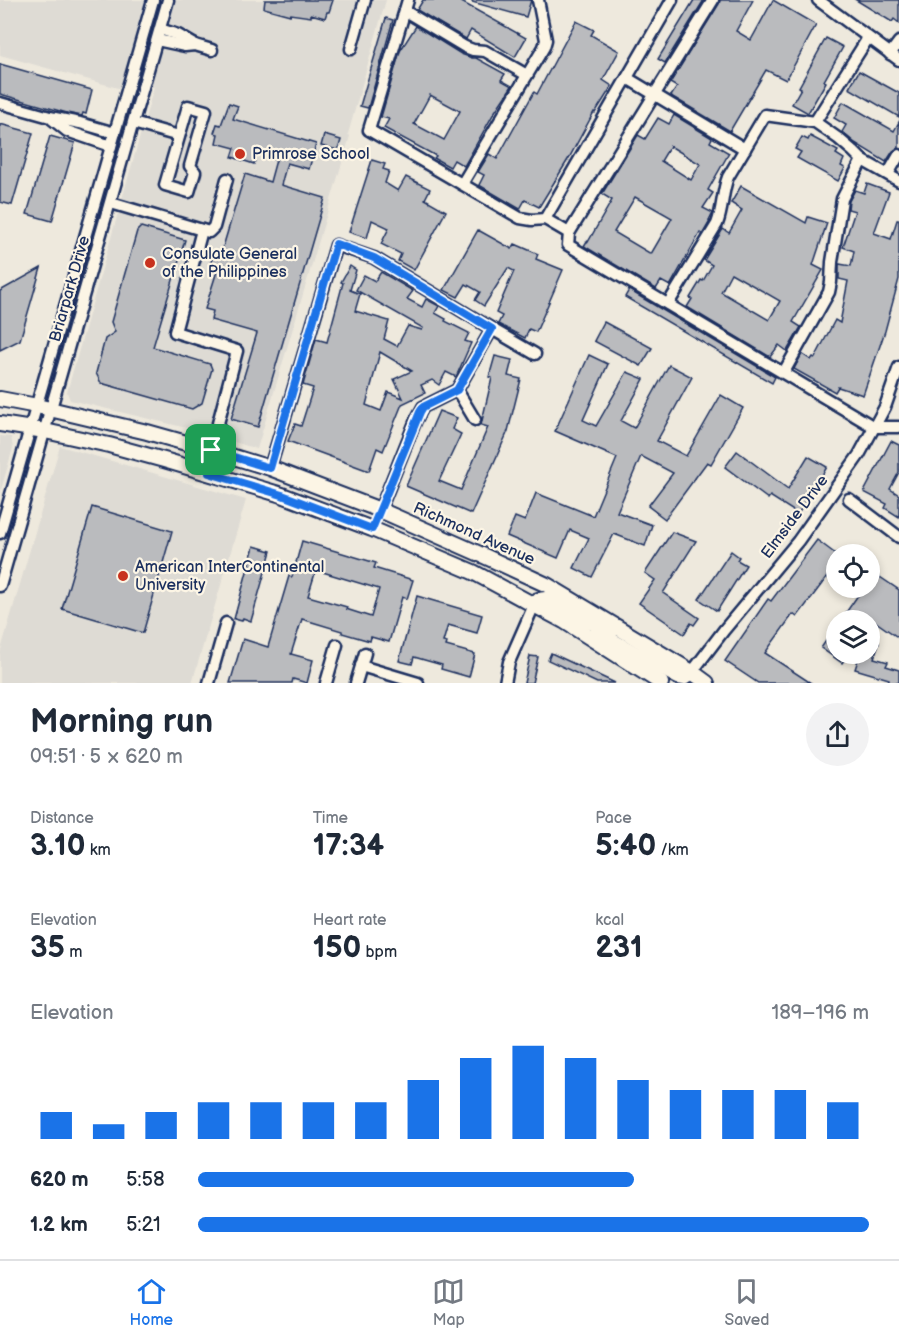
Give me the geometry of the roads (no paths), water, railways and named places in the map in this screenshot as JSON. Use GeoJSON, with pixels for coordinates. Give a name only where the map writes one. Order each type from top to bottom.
{"type":"FeatureCollection","features":[{"type":"Feature","properties":{"kind":"main road","name":"Richmond Avenue"},"geometry":{"type":"LineString","coordinates":[[0,399],[147,432],[211,450],[270,468],[380,510],[547,585],[707,683]]}},
{"type":"Feature","properties":{"kind":"main road"},"geometry":{"type":"LineString","coordinates":[[0,424],[110,445],[282,495],[372,529],[473,572],[564,621],[661,683]]}},
{"type":"Feature","properties":{"kind":"main road"},"geometry":{"type":"LineString","coordinates":[[209,473],[211,450]]}},
{"type":"Feature","properties":{"kind":"main road"},"geometry":{"type":"LineString","coordinates":[[372,529],[380,510]]}},
{"type":"Feature","properties":{"kind":"main road"},"geometry":{"type":"LineString","coordinates":[[534,605],[538,600],[546,599],[592,623],[622,630]]}},
{"type":"Feature","properties":{"kind":"main road"},"geometry":{"type":"LineString","coordinates":[[588,637],[604,636],[678,677],[684,678],[692,672]]}},
{"type":"Feature","properties":{"kind":"street","name":"Briarpark Drive"},"geometry":{"type":"LineString","coordinates":[[0,533],[153,0]]}},
{"type":"Feature","properties":{"kind":"street","name":"Briarpark Drive"},"geometry":{"type":"LineString","coordinates":[[0,586],[168,0]]}},
{"type":"Feature","properties":{"kind":"street"},"geometry":{"type":"LineString","coordinates":[[351,49],[365,0]]}},
{"type":"Feature","properties":{"kind":"street"},"geometry":{"type":"LineString","coordinates":[[462,184],[544,47],[546,40],[538,0]]}},
{"type":"Feature","properties":{"kind":"street"},"geometry":{"type":"LineString","coordinates":[[713,0],[569,233],[568,245],[874,427],[899,427]]}},
{"type":"Feature","properties":{"kind":"street"},"geometry":{"type":"LineString","coordinates":[[818,0],[895,57],[899,42]]}},
{"type":"Feature","properties":{"kind":"street"},"geometry":{"type":"LineString","coordinates":[[545,219],[627,78],[667,2]]}},
{"type":"Feature","properties":{"kind":"street"},"geometry":{"type":"LineString","coordinates":[[527,75],[485,51],[465,47],[406,5],[369,130],[520,218],[545,219],[569,233]]}},
{"type":"Feature","properties":{"kind":"street"},"geometry":{"type":"LineString","coordinates":[[158,34],[185,46],[195,45],[212,50]]}},
{"type":"Feature","properties":{"kind":"street"},"geometry":{"type":"LineString","coordinates":[[815,122],[868,38]]}},
{"type":"Feature","properties":{"kind":"street"},"geometry":{"type":"LineString","coordinates":[[627,78],[745,149]]}},
{"type":"Feature","properties":{"kind":"street"},"geometry":{"type":"LineString","coordinates":[[0,103],[115,133]]}},
{"type":"Feature","properties":{"kind":"street"},"geometry":{"type":"LineString","coordinates":[[188,106],[206,111],[190,166],[195,172],[189,192],[165,185],[179,136],[188,106]]}},
{"type":"Feature","properties":{"kind":"street"},"geometry":{"type":"LineString","coordinates":[[668,304],[717,224],[721,215],[724,187],[728,177],[765,115],[815,122],[862,160],[899,181]]}},
{"type":"Feature","properties":{"kind":"street"},"geometry":{"type":"LineString","coordinates":[[50,117],[66,131],[111,146]]}},
{"type":"Feature","properties":{"kind":"street"},"geometry":{"type":"LineString","coordinates":[[133,123],[179,136]]}},
{"type":"Feature","properties":{"kind":"street"},"geometry":{"type":"LineString","coordinates":[[87,138],[90,126]]}},
{"type":"Feature","properties":{"kind":"street"},"geometry":{"type":"LineString","coordinates":[[888,174],[899,155]]}},
{"type":"Feature","properties":{"kind":"street"},"geometry":{"type":"LineString","coordinates":[[784,372],[829,292],[842,199],[862,160]]}},
{"type":"Feature","properties":{"kind":"street"},"geometry":{"type":"LineString","coordinates":[[111,203],[209,232],[214,227],[227,179]]}},
{"type":"Feature","properties":{"kind":"street"},"geometry":{"type":"LineString","coordinates":[[202,230],[175,332],[237,351],[211,450]]}},
{"type":"Feature","properties":{"kind":"street"},"geometry":{"type":"LineString","coordinates":[[270,468],[336,244],[374,258],[535,354]]}},
{"type":"Feature","properties":{"kind":"street"},"geometry":{"type":"LineString","coordinates":[[380,510],[423,407],[457,390],[492,329]]}},
{"type":"Feature","properties":{"kind":"street","name":"Elmside Drive"},"geometry":{"type":"LineString","coordinates":[[692,672],[723,630],[798,541],[859,455],[895,393],[899,367]]}},
{"type":"Feature","properties":{"kind":"street"},"geometry":{"type":"LineString","coordinates":[[457,390],[475,420]]}},
{"type":"Feature","properties":{"kind":"street"},"geometry":{"type":"LineString","coordinates":[[849,499],[899,537]]}},
{"type":"Feature","properties":{"kind":"street"},"geometry":{"type":"LineString","coordinates":[[505,683],[509,662],[534,605]]}},
{"type":"Feature","properties":{"kind":"street"},"geometry":{"type":"LineString","coordinates":[[209,683],[226,623]]}},
{"type":"Feature","properties":{"kind":"street"},"geometry":{"type":"LineString","coordinates":[[326,683],[337,645]]}},
{"type":"Feature","properties":{"kind":"street"},"geometry":{"type":"LineString","coordinates":[[356,683],[364,653]]}},
{"type":"Feature","properties":{"kind":"street"},"geometry":{"type":"LineString","coordinates":[[361,666],[418,683]]}},
{"type":"Feature","properties":{"kind":"place","name":"Primrose School"},"geometry":{"type":"Point","coordinates":[240,154]}},
{"type":"Feature","properties":{"kind":"place","name":"Consulate General of the Philippines"},"geometry":{"type":"Point","coordinates":[150,263]}},
{"type":"Feature","properties":{"kind":"place","name":"American InterContinental University"},"geometry":{"type":"Point","coordinates":[123,576]}}]}
